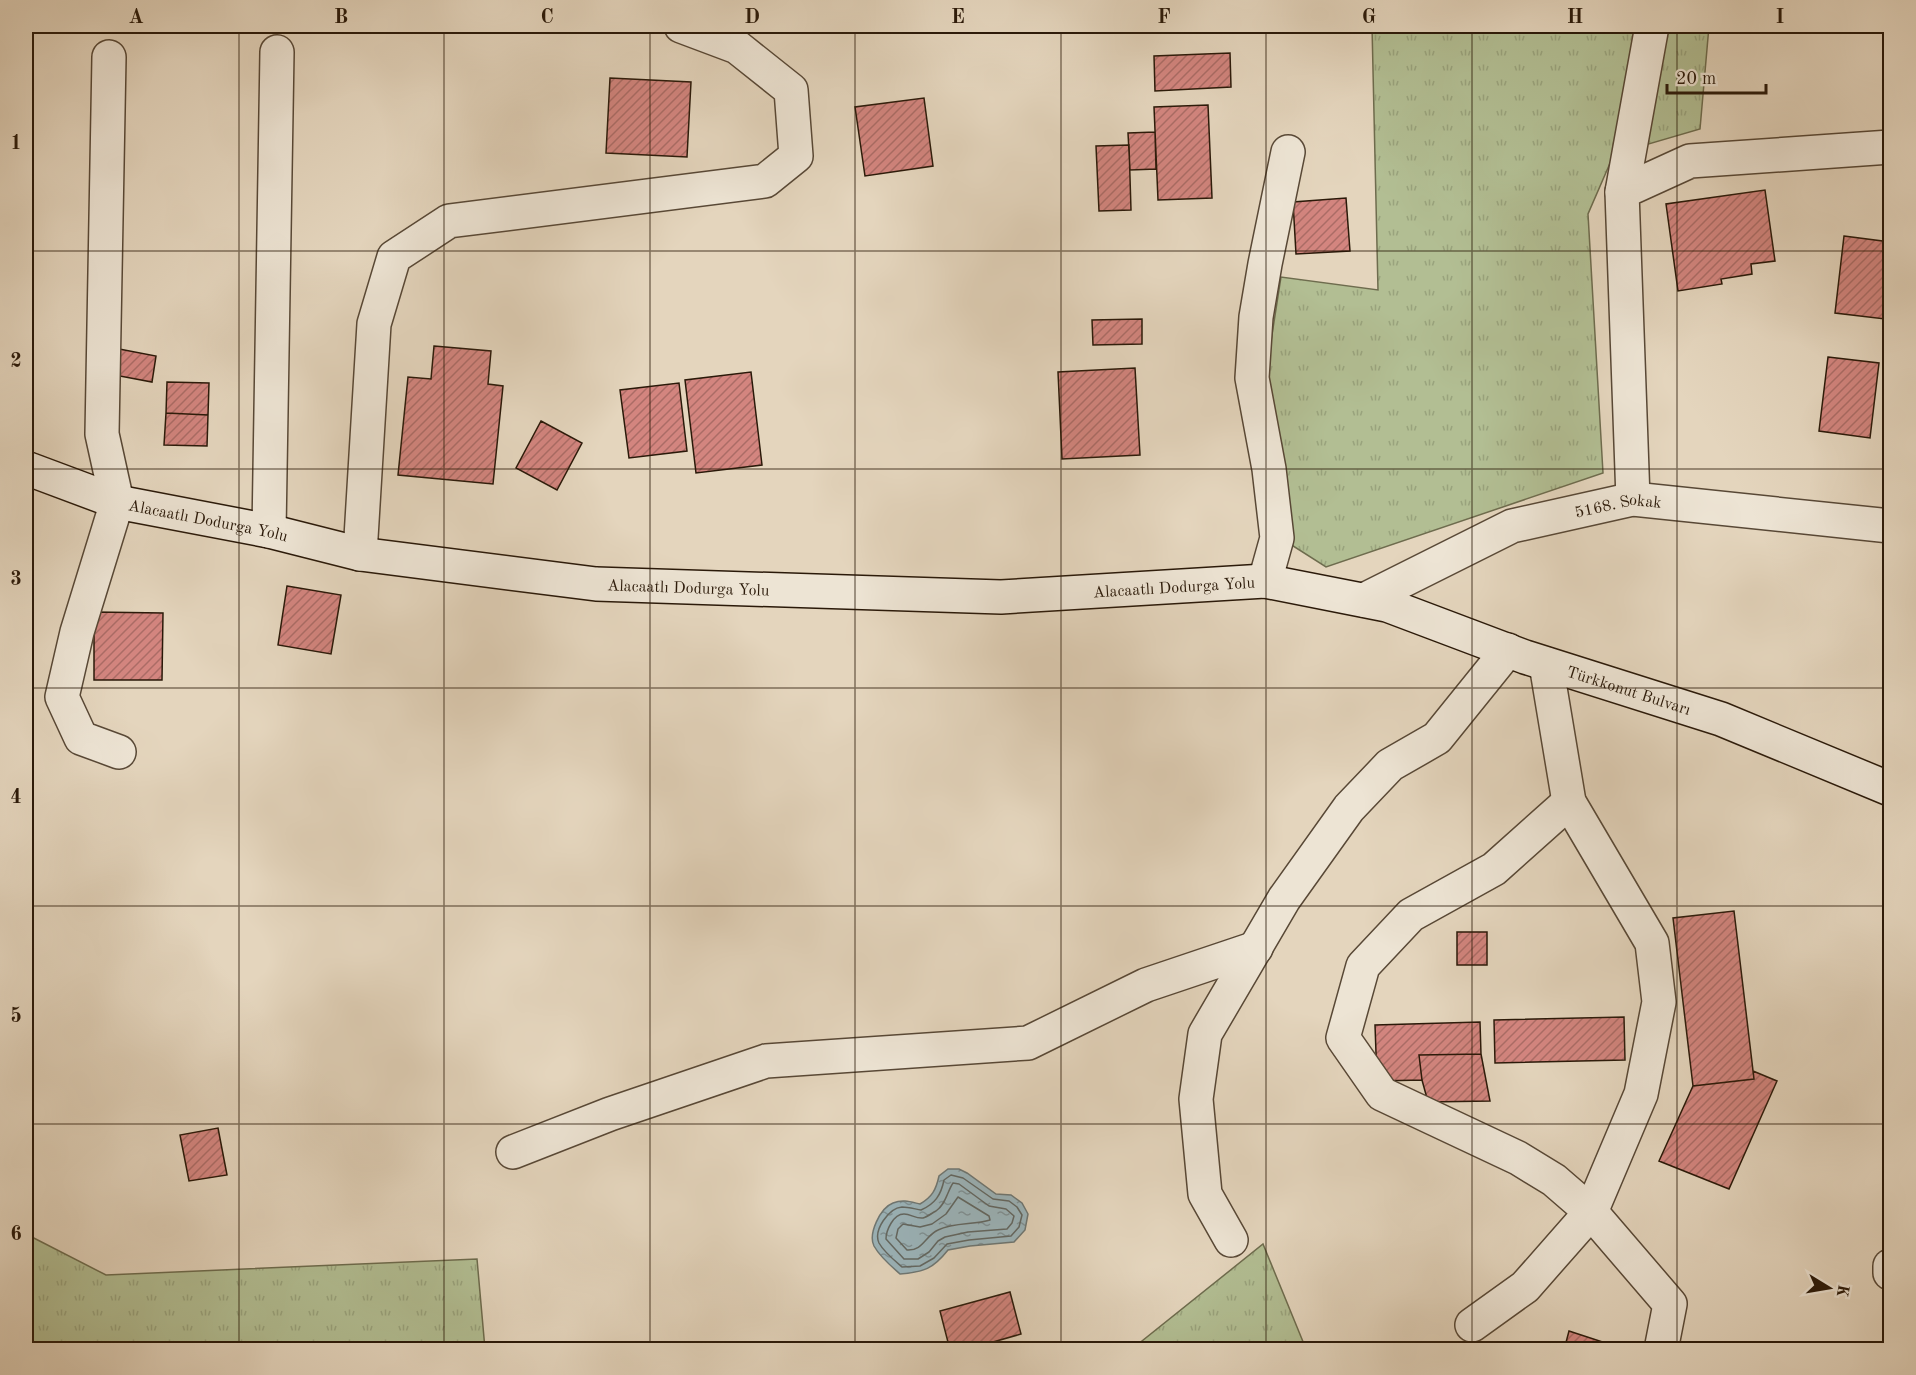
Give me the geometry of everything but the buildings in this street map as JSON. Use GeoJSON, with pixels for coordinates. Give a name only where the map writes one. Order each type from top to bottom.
{"type":"FeatureCollection","features":[{"type":"Feature","properties":{"kind":"street"},"geometry":{"type":"LineString","coordinates":[[360,554],[374,324],[394,257],[449,221],[765,181],[796,156],[791,90],[737,47],[681,26]]}},
{"type":"Feature","properties":{"kind":"street"},"geometry":{"type":"LineString","coordinates":[[1633,499],[1622,192],[1652,26]]}},
{"type":"Feature","properties":{"kind":"street"},"geometry":{"type":"LineString","coordinates":[[269,531],[276,52]]}},
{"type":"Feature","properties":{"kind":"street"},"geometry":{"type":"LineString","coordinates":[[109,57],[102,434],[117,502],[77,632],[62,697],[81,738],[119,752]]}},
{"type":"Feature","properties":{"kind":"street"},"geometry":{"type":"LineString","coordinates":[[1622,192],[1690,161],[1890,147]]}},
{"type":"Feature","properties":{"kind":"street"},"geometry":{"type":"LineString","coordinates":[[1265,581],[1277,538],[1269,469],[1252,378],[1258,306],[1288,152]]}},
{"type":"Feature","properties":{"kind":"street","name":"Alacaatlı Dodurga Yolu"},"geometry":{"type":"LineString","coordinates":[[26,468],[117,502],[269,531],[360,554],[596,584],[989,597],[1265,581],[1364,600]]}},
{"type":"Feature","properties":{"kind":"street","name":"5168. Sokak"},"geometry":{"type":"LineString","coordinates":[[1364,600],[1512,526],[1633,499],[1887,519]]}},
{"type":"Feature","properties":{"kind":"street","name":"Türkkonut Bulvarı"},"geometry":{"type":"LineString","coordinates":[[1364,600],[1387,605],[1546,664],[1722,719],[1890,789]]}},
{"type":"Feature","properties":{"kind":"street"},"geometry":{"type":"LineString","coordinates":[[1231,1240],[1205,1194],[1196,1099],[1205,1034],[1284,899],[1349,808],[1390,765],[1437,738],[1508,650]]}},
{"type":"Feature","properties":{"kind":"street"},"geometry":{"type":"LineString","coordinates":[[1472,1325],[1525,1287],[1591,1212],[1641,1094],[1659,1002],[1652,944],[1569,802],[1546,664]]}},
{"type":"Feature","properties":{"kind":"street"},"geometry":{"type":"LineString","coordinates":[[1569,802],[1494,869],[1411,915],[1363,966],[1343,1038],[1382,1094],[1518,1158],[1554,1180],[1591,1212],[1670,1304],[1661,1350]]}},
{"type":"Feature","properties":{"kind":"street"},"geometry":{"type":"LineString","coordinates":[[513,1152],[610,1114],[766,1061],[1028,1043],[1146,985],[1256,948]]}},
{"type":"Feature","properties":{"kind":"green space"},"geometry":{"type":"Polygon","coordinates":[[[1372,26],[1709,26],[1700,129],[1614,154],[1588,214],[1603,473],[1326,567],[1290,544],[1288,488],[1267,367],[1281,277],[1378,290],[1372,26]]]}},
{"type":"Feature","properties":{"kind":"green space"},"geometry":{"type":"Polygon","coordinates":[[[26,1234],[106,1275],[477,1259],[485,1349],[26,1349],[26,1234]]]}},
{"type":"Feature","properties":{"kind":"green space"},"geometry":{"type":"Polygon","coordinates":[[[1263,1244],[1306,1349],[1132,1349],[1263,1244]]]}},
{"type":"Feature","properties":{"kind":"water"},"geometry":{"type":"Polygon","coordinates":[[[948,1169],[959,1169],[996,1194],[1011,1195],[1022,1203],[1028,1214],[1025,1230],[1014,1242],[948,1250],[938,1261],[927,1268],[900,1274],[882,1258],[874,1246],[873,1235],[876,1222],[884,1210],[893,1203],[904,1201],[920,1204],[933,1193],[939,1176],[948,1169]]]}}]}
